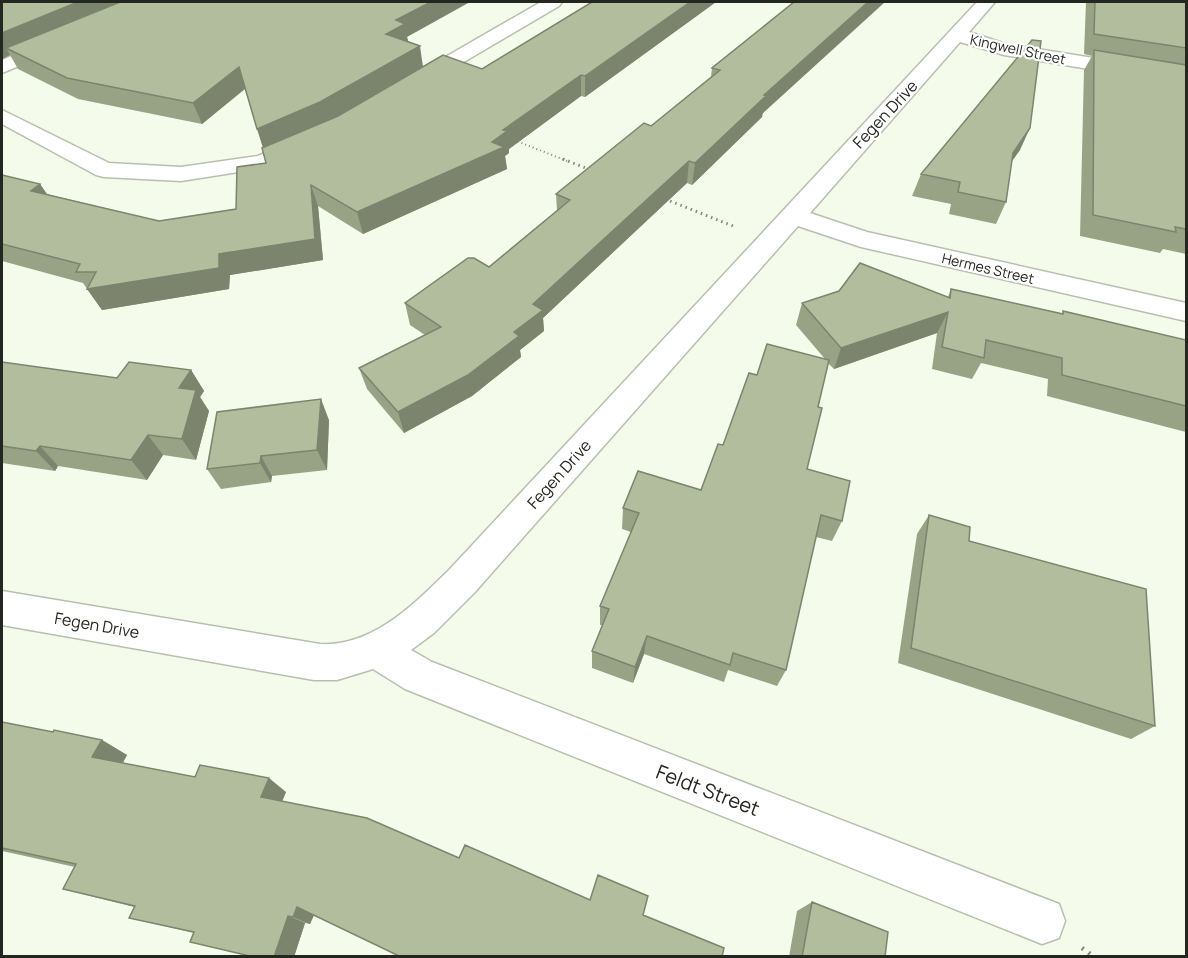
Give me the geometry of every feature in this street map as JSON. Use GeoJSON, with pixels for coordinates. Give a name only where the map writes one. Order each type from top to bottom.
{"type":"FeatureCollection","features":[{"type":"Feature","properties":{"kind":"street"},"geometry":{"type":"LineString","coordinates":[[396,94],[552,2]]}},
{"type":"Feature","properties":{"kind":"street","name":"Fegen Drive"},"geometry":{"type":"LineString","coordinates":[[2,608],[291,659],[335,663],[378,651],[424,620],[462,581],[986,2]]}},
{"type":"Feature","properties":{"kind":"street","name":"Kingwell Street"},"geometry":{"type":"LineString","coordinates":[[957,35],[1004,49],[1186,79]]}},
{"type":"Feature","properties":{"kind":"street"},"geometry":{"type":"LineString","coordinates":[[2,67],[67,39]]}},
{"type":"Feature","properties":{"kind":"street"},"geometry":{"type":"LineString","coordinates":[[2,116],[104,170],[181,174],[263,162],[325,135]]}},
{"type":"Feature","properties":{"kind":"street","name":"Hermes Street"},"geometry":{"type":"LineString","coordinates":[[792,215],[861,239],[1186,312]]}},
{"type":"Feature","properties":{"kind":"street","name":"Feldt Street"},"geometry":{"type":"LineString","coordinates":[[378,651],[419,676],[1042,921]]}},
{"type":"Feature","properties":{"kind":"path"},"geometry":{"type":"LineString","coordinates":[[512,139],[599,174]]}},
{"type":"Feature","properties":{"kind":"path"},"geometry":{"type":"LineString","coordinates":[[665,200],[734,226]]}},
{"type":"Feature","properties":{"kind":"building"},"geometry":{"type":"Polygon","coordinates":[[[2,2],[78,2],[2,33],[2,2]]]}},
{"type":"Feature","properties":{"kind":"building"},"geometry":{"type":"Polygon","coordinates":[[[120,2],[431,2],[396,20],[405,24],[386,34],[420,46],[320,102],[257,129],[239,67],[193,103],[67,78],[6,48],[120,2]]]}},
{"type":"Feature","properties":{"kind":"building"},"geometry":{"type":"Polygon","coordinates":[[[592,2],[690,2],[503,130],[507,131],[492,142],[504,147],[357,212],[311,185],[315,239],[219,254],[219,268],[87,289],[96,272],[76,272],[80,264],[2,244],[2,175],[40,184],[31,191],[159,221],[236,209],[237,167],[266,163],[262,148],[338,116],[443,55],[482,69],[592,2]]]}},
{"type":"Feature","properties":{"kind":"building"},"geometry":{"type":"Polygon","coordinates":[[[794,2],[868,2],[764,95],[766,96],[695,163],[689,161],[533,304],[543,310],[514,332],[519,336],[468,375],[398,412],[359,368],[441,327],[405,303],[468,258],[474,258],[489,267],[570,200],[556,194],[644,123],[651,126],[720,70],[712,68],[794,2]]]}},
{"type":"Feature","properties":{"kind":"building"},"geometry":{"type":"Polygon","coordinates":[[[1095,2],[1186,2],[1186,48],[1094,34],[1095,2]]]}},
{"type":"Feature","properties":{"kind":"building"},"geometry":{"type":"Polygon","coordinates":[[[1032,40],[1041,41],[1030,128],[1013,153],[1006,202],[958,192],[960,182],[921,174],[1032,40]]]}},
{"type":"Feature","properties":{"kind":"building"},"geometry":{"type":"Polygon","coordinates":[[[1094,50],[1186,65],[1186,229],[1175,227],[1176,232],[1093,215],[1094,50]]]}},
{"type":"Feature","properties":{"kind":"building"},"geometry":{"type":"Polygon","coordinates":[[[860,263],[950,298],[951,289],[1063,314],[1063,311],[1186,340],[1186,406],[1062,375],[1062,358],[986,340],[984,358],[942,347],[948,312],[841,348],[802,303],[839,291],[860,263]]]}},
{"type":"Feature","properties":{"kind":"building"},"geometry":{"type":"Polygon","coordinates":[[[767,344],[829,360],[818,407],[822,408],[807,469],[850,481],[842,521],[821,515],[786,670],[733,653],[730,665],[647,636],[635,667],[592,651],[609,609],[600,606],[639,513],[623,508],[638,471],[701,490],[718,444],[723,445],[749,373],[757,375],[767,344]]]}},
{"type":"Feature","properties":{"kind":"building"},"geometry":{"type":"Polygon","coordinates":[[[2,362],[117,378],[129,362],[191,370],[179,388],[196,390],[182,439],[148,435],[131,460],[40,446],[36,451],[2,446],[2,362]]]}},
{"type":"Feature","properties":{"kind":"building"},"geometry":{"type":"Polygon","coordinates":[[[321,399],[317,450],[261,456],[260,463],[207,469],[217,412],[321,399]]]}},
{"type":"Feature","properties":{"kind":"building"},"geometry":{"type":"Polygon","coordinates":[[[929,515],[970,527],[969,541],[1146,589],[1155,726],[911,648],[929,515]]]}},
{"type":"Feature","properties":{"kind":"building"},"geometry":{"type":"Polygon","coordinates":[[[2,722],[102,740],[92,757],[195,777],[200,765],[269,778],[261,797],[367,818],[459,858],[465,845],[590,900],[598,875],[648,896],[643,915],[724,948],[722,957],[401,957],[297,907],[293,917],[288,916],[274,957],[254,957],[190,942],[194,932],[129,918],[135,906],[63,889],[76,864],[2,848],[2,722]]]}},
{"type":"Feature","properties":{"kind":"building"},"geometry":{"type":"Polygon","coordinates":[[[812,902],[888,932],[885,957],[802,957],[812,902]]]}}]}
